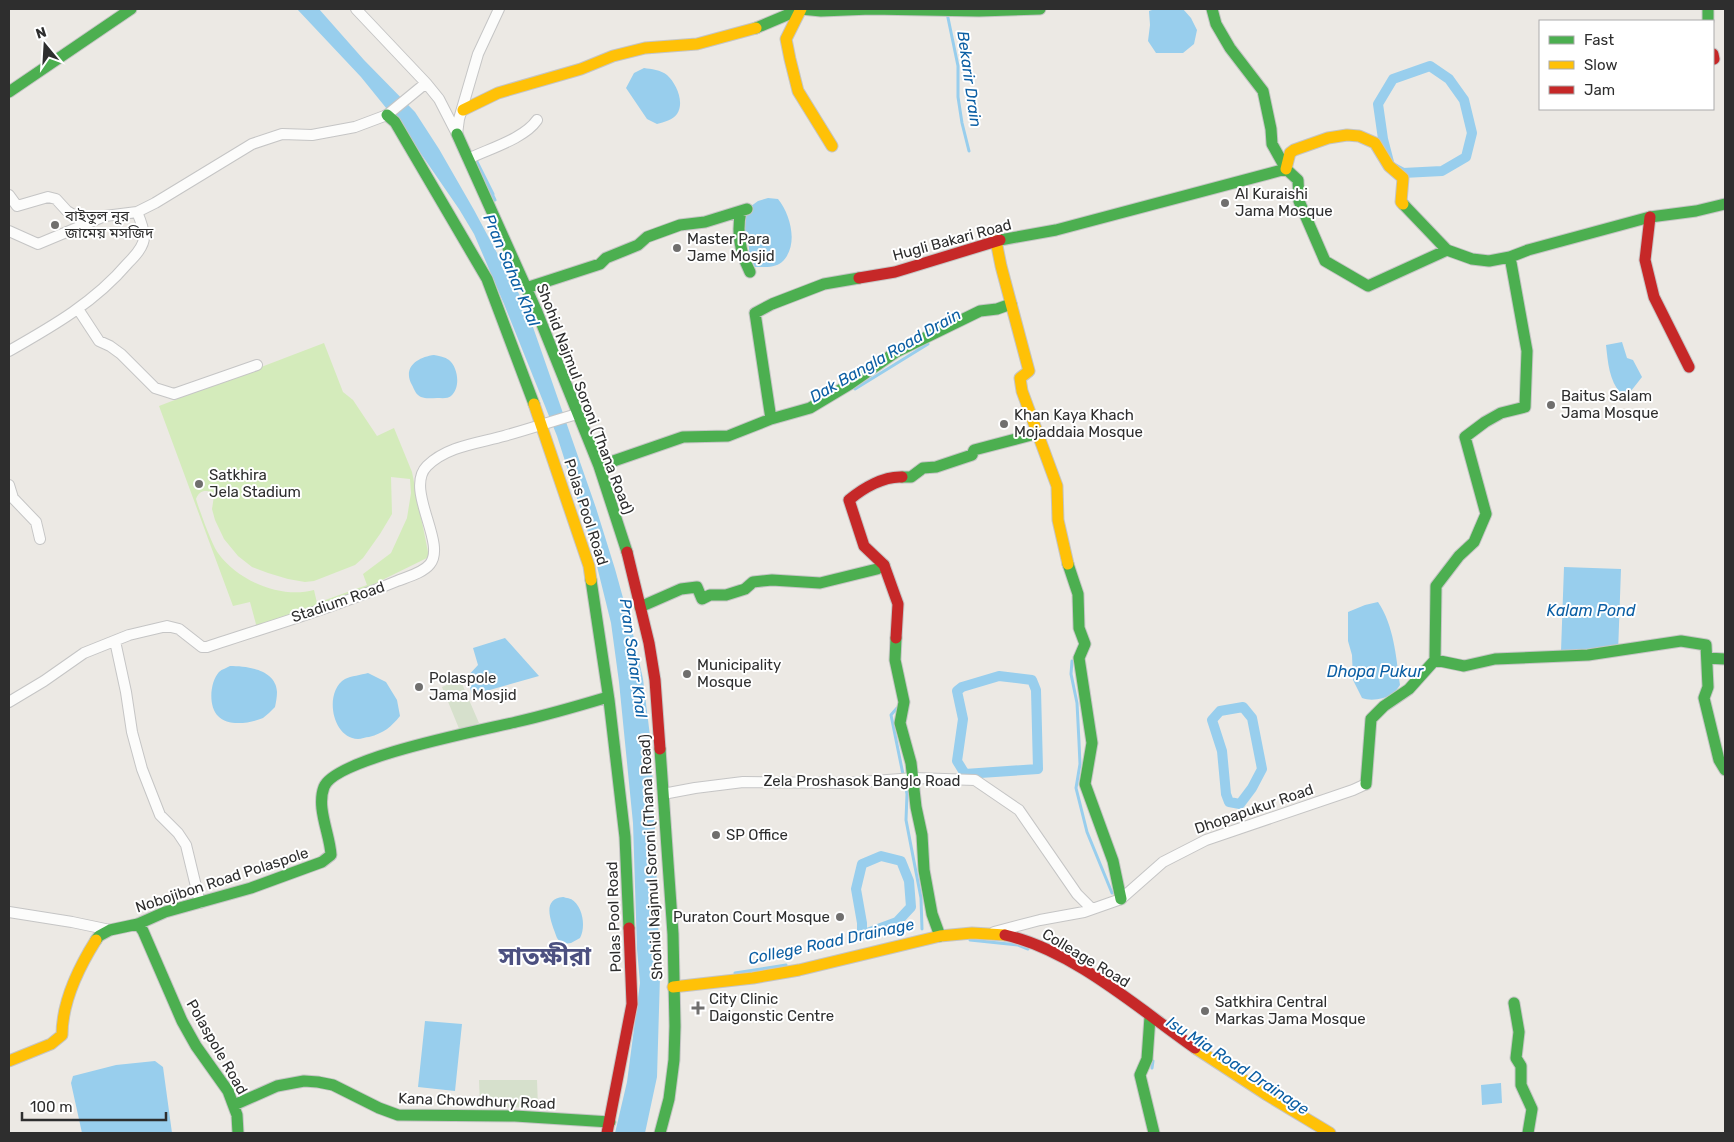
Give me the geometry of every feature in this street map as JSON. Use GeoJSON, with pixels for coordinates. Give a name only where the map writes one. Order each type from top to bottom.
{"type":"FeatureCollection","features":[{"type":"Feature","properties":{"kind":"main road"},"geometry":{"type":"LineString","coordinates":[[9,92],[131,9]]}},
{"type":"Feature","properties":{"kind":"main road"},"geometry":{"type":"LineString","coordinates":[[800,9],[786,38],[790,59],[798,91],[832,146]]}},
{"type":"Feature","properties":{"kind":"main road"},"geometry":{"type":"LineString","coordinates":[[463,110],[498,92],[581,69],[613,56],[645,48],[697,44],[755,28],[800,9],[821,11],[871,9],[1040,9]]}},
{"type":"Feature","properties":{"kind":"main road"},"geometry":{"type":"LineString","coordinates":[[1212,9],[1216,24],[1225,40],[1263,91],[1271,128],[1272,144],[1286,169],[1298,180],[1299,201],[1325,261],[1368,286],[1447,250]]}},
{"type":"Feature","properties":{"kind":"main road","name":"Polas Pool Road"},"geometry":{"type":"LineString","coordinates":[[388,115],[432,183],[486,279],[542,424],[589,566],[626,837],[632,1004],[609,1128]]}},
{"type":"Feature","properties":{"kind":"main road","name":"Shohid Najmul Soroni (Thana Road)"},"geometry":{"type":"LineString","coordinates":[[456,134],[526,288],[599,466],[628,555],[649,643],[654,680],[673,934],[674,1060],[669,1099],[660,1133]]}},
{"type":"Feature","properties":{"kind":"main road"},"geometry":{"type":"LineString","coordinates":[[1286,169],[1290,153],[1294,150],[1328,138],[1348,135],[1359,136],[1375,143],[1389,166],[1403,178],[1400,202],[1447,250],[1472,260],[1490,261],[1510,257],[1528,250],[1650,217],[1696,211],[1725,204]]}},
{"type":"Feature","properties":{"kind":"main road","name":"Hugli Bakari Road"},"geometry":{"type":"LineString","coordinates":[[771,419],[754,313],[772,304],[824,284],[895,272],[996,242],[1056,230],[1286,169]]}},
{"type":"Feature","properties":{"kind":"main road"},"geometry":{"type":"LineString","coordinates":[[526,288],[600,264],[606,258],[638,245],[647,237],[680,225],[705,222],[744,210],[737,223],[738,241],[742,256],[750,272]]}},
{"type":"Feature","properties":{"kind":"main road"},"geometry":{"type":"LineString","coordinates":[[1650,217],[1645,260],[1654,297],[1689,367]]}},
{"type":"Feature","properties":{"kind":"main road"},"geometry":{"type":"LineString","coordinates":[[996,242],[1000,266],[1029,371],[1020,378],[1022,391],[1057,486],[1058,520],[1070,572],[1078,594],[1079,628],[1085,644],[1079,658],[1092,743],[1085,784],[1113,861],[1121,899]]}},
{"type":"Feature","properties":{"kind":"main road"},"geometry":{"type":"LineString","coordinates":[[1510,257],[1527,350],[1525,407],[1501,413],[1465,437],[1486,514],[1474,542],[1459,556],[1436,586],[1434,660],[1464,666],[1496,659],[1588,655],[1681,641],[1706,645],[1708,687],[1704,698],[1719,760],[1725,770]]}},
{"type":"Feature","properties":{"kind":"main road"},"geometry":{"type":"LineString","coordinates":[[599,466],[682,437],[728,436],[771,419],[810,408],[850,384],[896,352],[980,311],[997,309],[1011,304]]}},
{"type":"Feature","properties":{"kind":"main road"},"geometry":{"type":"LineString","coordinates":[[940,936],[932,914],[924,870],[922,835],[916,807],[914,778],[900,723],[904,702],[894,660],[898,604],[884,565],[864,546],[849,500],[852,496],[892,476],[911,477],[923,468],[936,467],[972,455],[974,450],[978,448],[1039,433]]}},
{"type":"Feature","properties":{"kind":"main road"},"geometry":{"type":"LineString","coordinates":[[640,607],[680,589],[697,587],[702,599],[710,595],[726,595],[745,589],[753,582],[772,580],[820,583],[877,569],[884,565]]}},
{"type":"Feature","properties":{"kind":"main road"},"geometry":{"type":"LineString","coordinates":[[1707,658],[1725,659]]}},
{"type":"Feature","properties":{"kind":"main road","name":"Dhopapukur Road"},"geometry":{"type":"LineString","coordinates":[[1366,784],[1371,719],[1384,706],[1409,689],[1434,660]]}},
{"type":"Feature","properties":{"kind":"main road","name":"Nobojibon Road Polaspole"},"geometry":{"type":"LineString","coordinates":[[110,930],[138,924],[165,912],[251,888],[322,862],[331,855],[323,806],[324,788],[341,771],[403,749],[608,697]]}},
{"type":"Feature","properties":{"kind":"main road","name":"Polaspole Road"},"geometry":{"type":"LineString","coordinates":[[138,924],[143,930],[182,1020],[196,1046],[228,1091],[234,1105],[238,1133]]}},
{"type":"Feature","properties":{"kind":"main road"},"geometry":{"type":"LineString","coordinates":[[9,1061],[51,1044],[62,1035],[62,1022],[85,958],[99,936],[110,930]]}},
{"type":"Feature","properties":{"kind":"main road","name":"Colleage Road"},"geometry":{"type":"LineString","coordinates":[[673,987],[753,978],[799,970],[940,936],[963,933],[988,934],[1025,940],[1051,952],[1091,976],[1277,1102],[1330,1133]]}},
{"type":"Feature","properties":{"kind":"main road"},"geometry":{"type":"LineString","coordinates":[[1514,1003],[1519,1032],[1516,1058],[1521,1066],[1521,1085],[1532,1109],[1528,1133]]}},
{"type":"Feature","properties":{"kind":"main road"},"geometry":{"type":"LineString","coordinates":[[1150,1017],[1147,1059],[1140,1075],[1154,1133]]}},
{"type":"Feature","properties":{"kind":"main road","name":"Kana Chowdhury Road"},"geometry":{"type":"LineString","coordinates":[[234,1105],[281,1084],[317,1081],[343,1090],[387,1112],[398,1115],[515,1116],[609,1128]]}},
{"type":"Feature","properties":{"kind":"street"},"geometry":{"type":"LineString","coordinates":[[356,9],[439,99],[456,134]]}},
{"type":"Feature","properties":{"kind":"street"},"geometry":{"type":"LineString","coordinates":[[456,134],[478,54],[499,9]]}},
{"type":"Feature","properties":{"kind":"street"},"geometry":{"type":"LineString","coordinates":[[9,195],[17,206],[48,196],[56,199],[67,211],[77,217],[88,218],[137,212],[252,144],[282,134],[312,135],[355,127],[388,115],[426,83]]}},
{"type":"Feature","properties":{"kind":"street"},"geometry":{"type":"LineString","coordinates":[[468,159],[522,134],[532,127],[537,120]]}},
{"type":"Feature","properties":{"kind":"street"},"geometry":{"type":"LineString","coordinates":[[9,350],[78,309],[120,273],[142,245],[144,237],[137,212]]}},
{"type":"Feature","properties":{"kind":"street"},"geometry":{"type":"LineString","coordinates":[[9,230],[38,244],[105,216]]}},
{"type":"Feature","properties":{"kind":"street"},"geometry":{"type":"LineString","coordinates":[[78,309],[99,341],[121,354],[155,388],[174,394],[257,364]]}},
{"type":"Feature","properties":{"kind":"street","name":"Stadium Road"},"geometry":{"type":"LineString","coordinates":[[9,702],[44,681],[84,653],[129,635],[166,626],[179,629],[202,647],[207,647],[318,610],[420,571],[431,563],[434,558],[434,543],[421,496],[421,482],[426,467],[436,459],[460,448],[577,414]]}},
{"type":"Feature","properties":{"kind":"street"},"geometry":{"type":"LineString","coordinates":[[9,485],[13,498],[36,522],[40,538]]}},
{"type":"Feature","properties":{"kind":"street"},"geometry":{"type":"LineString","coordinates":[[115,641],[132,732],[142,769],[160,815],[178,833],[186,845],[200,903]]}},
{"type":"Feature","properties":{"kind":"street","name":"Zela Proshasok Banglo Road"},"geometry":{"type":"LineString","coordinates":[[663,794],[743,782],[847,783],[914,778],[975,780],[1019,810],[1077,894],[1092,909]]}},
{"type":"Feature","properties":{"kind":"street","name":"Dhopapukur Road"},"geometry":{"type":"LineString","coordinates":[[988,934],[1092,909],[1121,899],[1163,862],[1206,840],[1366,784]]}},
{"type":"Feature","properties":{"kind":"street"},"geometry":{"type":"LineString","coordinates":[[9,912],[110,930]]}},
{"type":"Feature","properties":{"kind":"green space"},"geometry":{"type":"Polygon","coordinates":[[[324,343],[343,392],[353,400],[377,436],[394,428],[412,472],[429,557],[370,586],[257,628],[250,602],[233,606],[159,406],[324,343]],[[391,477],[392,514],[363,558],[355,565],[314,581],[305,582],[288,579],[252,567],[238,556],[224,539],[212,509],[213,493],[203,492],[196,499],[215,549],[237,572],[274,590],[301,592],[314,590],[317,603],[367,585],[363,574],[391,553],[407,518],[411,493],[410,479],[391,477]]]}},
{"type":"Feature","properties":{"kind":"green space"},"geometry":{"type":"Polygon","coordinates":[[[460,679],[479,723],[460,731],[442,687],[460,679]]]}},
{"type":"Feature","properties":{"kind":"green space"},"geometry":{"type":"Polygon","coordinates":[[[479,1080],[537,1080],[538,1107],[480,1108],[479,1080]]]}},
{"type":"Feature","properties":{"kind":"water","name":"Pran Sahar Khal"},"geometry":{"type":"Polygon","coordinates":[[[297,9],[319,9],[364,60],[415,112],[474,210],[526,307],[596,508],[615,569],[643,679],[650,736],[654,803],[660,976],[657,1077],[645,1133],[615,1133],[627,1082],[640,983],[637,949],[633,823],[619,682],[611,623],[591,542],[557,436],[474,234],[408,135],[361,77],[297,9]]]}},
{"type":"Feature","properties":{"kind":"water"},"geometry":{"type":"Polygon","coordinates":[[[1155,9],[1183,9],[1191,18],[1197,30],[1194,44],[1183,53],[1156,53],[1148,41],[1149,11],[1155,9]]]}},
{"type":"Feature","properties":{"kind":"water"},"geometry":{"type":"Polygon","coordinates":[[[644,68],[665,73],[676,88],[680,98],[677,114],[665,122],[657,124],[647,119],[626,88],[634,73],[644,68]]]}},
{"type":"Feature","properties":{"kind":"water"},"geometry":{"type":"Polygon","coordinates":[[[768,198],[778,199],[783,206],[789,222],[792,239],[787,255],[782,262],[769,267],[755,267],[750,257],[744,229],[747,209],[758,201],[768,198]]]}},
{"type":"Feature","properties":{"kind":"water"},"geometry":{"type":"Polygon","coordinates":[[[1622,342],[1627,358],[1633,360],[1642,377],[1631,391],[1621,394],[1614,383],[1608,365],[1606,345],[1622,342]]]}},
{"type":"Feature","properties":{"kind":"water"},"geometry":{"type":"Polygon","coordinates":[[[434,355],[444,357],[455,367],[456,388],[448,398],[421,397],[415,392],[409,379],[410,368],[413,364],[422,358],[434,355]]]}},
{"type":"Feature","properties":{"kind":"water","name":"Kalam Pond"},"geometry":{"type":"Polygon","coordinates":[[[1564,567],[1621,569],[1618,653],[1561,651],[1564,567]]]}},
{"type":"Feature","properties":{"kind":"water","name":"Dhopa Pukur"},"geometry":{"type":"Polygon","coordinates":[[[1378,602],[1391,631],[1400,685],[1393,695],[1370,700],[1362,698],[1353,680],[1352,655],[1348,641],[1348,612],[1378,602]]]}},
{"type":"Feature","properties":{"kind":"water"},"geometry":{"type":"Polygon","coordinates":[[[505,638],[539,676],[472,695],[467,677],[478,665],[473,648],[505,638]]]}},
{"type":"Feature","properties":{"kind":"water"},"geometry":{"type":"Polygon","coordinates":[[[230,666],[259,670],[271,678],[275,684],[277,698],[275,707],[263,718],[233,723],[222,719],[215,712],[211,694],[212,688],[219,672],[230,666]]]}},
{"type":"Feature","properties":{"kind":"water"},"geometry":{"type":"Polygon","coordinates":[[[368,673],[386,682],[397,700],[400,716],[390,726],[374,735],[358,739],[349,737],[336,723],[333,703],[334,693],[338,685],[345,679],[368,673]]]}},
{"type":"Feature","properties":{"kind":"water"},"geometry":{"type":"Polygon","coordinates":[[[563,897],[571,899],[578,906],[581,912],[583,928],[580,938],[571,943],[563,944],[557,938],[551,919],[550,907],[552,902],[563,897]]]}},
{"type":"Feature","properties":{"kind":"water"},"geometry":{"type":"Polygon","coordinates":[[[425,1021],[462,1024],[455,1091],[418,1087],[425,1021]]]}},
{"type":"Feature","properties":{"kind":"water"},"geometry":{"type":"Polygon","coordinates":[[[155,1061],[163,1067],[172,1133],[82,1133],[71,1083],[73,1076],[116,1065],[155,1061]]]}},
{"type":"Feature","properties":{"kind":"water"},"geometry":{"type":"Polygon","coordinates":[[[1501,1083],[1502,1103],[1482,1105],[1481,1085],[1501,1083]]]}},
{"type":"Feature","properties":{"kind":"waterway","name":"Bekarir Drain"},"geometry":{"type":"LineString","coordinates":[[947,13],[958,66],[958,97],[969,151]]}},
{"type":"Feature","properties":{"kind":"waterway"},"geometry":{"type":"LineString","coordinates":[[1430,66],[1449,79],[1464,100],[1472,133],[1466,157],[1442,171],[1403,173],[1390,166],[1383,139],[1378,104],[1393,79],[1430,66]]}},
{"type":"Feature","properties":{"kind":"waterway"},"geometry":{"type":"LineString","coordinates":[[493,194],[477,162],[495,200]]}},
{"type":"Feature","properties":{"kind":"waterway","name":"Dak Bangla Road Drain"},"geometry":{"type":"LineString","coordinates":[[855,389],[928,344]]}},
{"type":"Feature","properties":{"kind":"waterway"},"geometry":{"type":"LineString","coordinates":[[1072,661],[1071,674],[1077,703],[1080,764],[1076,788],[1087,832],[1112,893]]}},
{"type":"Feature","properties":{"kind":"waterway"},"geometry":{"type":"LineString","coordinates":[[999,676],[1032,680],[1036,690],[1038,769],[965,774],[957,761],[963,719],[957,691],[962,687],[999,676]]}},
{"type":"Feature","properties":{"kind":"waterway"},"geometry":{"type":"LineString","coordinates":[[1243,707],[1252,718],[1262,769],[1252,788],[1240,804],[1229,802],[1226,794],[1222,751],[1212,720],[1220,711],[1243,707]]}},
{"type":"Feature","properties":{"kind":"waterway"},"geometry":{"type":"LineString","coordinates":[[897,708],[891,715],[907,794],[906,820],[921,898],[922,929]]}},
{"type":"Feature","properties":{"kind":"waterway"},"geometry":{"type":"LineString","coordinates":[[881,856],[901,861],[909,881],[911,907],[897,922],[862,935],[862,923],[856,889],[862,864],[881,856]]}},
{"type":"Feature","properties":{"kind":"waterway"},"geometry":{"type":"LineString","coordinates":[[970,940],[1018,945],[1028,949]]}},
{"type":"Feature","properties":{"kind":"waterway","name":"College Road Drainage"},"geometry":{"type":"LineString","coordinates":[[735,973],[786,965]]}},
{"type":"Feature","properties":{"kind":"waterway","name":"Isu Mia Road Drainage"},"geometry":{"type":"LineString","coordinates":[[1152,1068],[1153,1061]]}},
{"type":"Feature","properties":{"kind":"traffic: fast"},"geometry":{"type":"LineString","coordinates":[[9,92],[131,9]]}},
{"type":"Feature","properties":{"kind":"traffic: fast"},"geometry":{"type":"LineString","coordinates":[[756,28],[801,9],[821,11],[871,9],[979,11],[1040,9]]}},
{"type":"Feature","properties":{"kind":"traffic: fast"},"geometry":{"type":"LineString","coordinates":[[1212,9],[1216,24],[1230,48],[1263,91],[1271,129],[1272,144],[1286,169],[1298,180],[1299,201],[1325,261],[1368,286],[1447,250]]}},
{"type":"Feature","properties":{"kind":"traffic: fast"},"geometry":{"type":"LineString","coordinates":[[1708,9],[1708,20]]}},
{"type":"Feature","properties":{"kind":"traffic: fast"},"geometry":{"type":"LineString","coordinates":[[387,115],[395,122],[487,279],[534,404]]}},
{"type":"Feature","properties":{"kind":"traffic: fast"},"geometry":{"type":"LineString","coordinates":[[457,134],[537,312],[599,466],[627,552]]}},
{"type":"Feature","properties":{"kind":"traffic: fast"},"geometry":{"type":"LineString","coordinates":[[1000,240],[1056,230],[1286,169]]}},
{"type":"Feature","properties":{"kind":"traffic: fast"},"geometry":{"type":"LineString","coordinates":[[1403,204],[1447,250],[1472,259],[1489,261],[1510,257],[1528,250],[1650,217],[1696,211],[1725,204]]}},
{"type":"Feature","properties":{"kind":"traffic: fast"},"geometry":{"type":"LineString","coordinates":[[526,288],[600,264],[606,258],[638,245],[647,237],[680,225],[705,222],[747,209]]}},
{"type":"Feature","properties":{"kind":"traffic: fast"},"geometry":{"type":"LineString","coordinates":[[741,211],[740,242],[750,272]]}},
{"type":"Feature","properties":{"kind":"traffic: fast"},"geometry":{"type":"LineString","coordinates":[[1435,660],[1436,586],[1459,556],[1474,542],[1486,514],[1465,437],[1501,413],[1525,407],[1527,351],[1510,257]]}},
{"type":"Feature","properties":{"kind":"traffic: fast"},"geometry":{"type":"LineString","coordinates":[[599,466],[683,437],[728,436],[771,419],[755,313],[772,304],[824,284],[859,278]]}},
{"type":"Feature","properties":{"kind":"traffic: fast"},"geometry":{"type":"LineString","coordinates":[[771,419],[810,408],[850,384],[896,352],[980,311],[997,309],[1011,304]]}},
{"type":"Feature","properties":{"kind":"traffic: fast"},"geometry":{"type":"LineString","coordinates":[[902,477],[911,477],[923,468],[936,467],[972,455],[974,450],[1039,433]]}},
{"type":"Feature","properties":{"kind":"traffic: fast"},"geometry":{"type":"LineString","coordinates":[[1068,564],[1078,594],[1079,628],[1085,644],[1079,658],[1092,743],[1085,784],[1113,861],[1121,899]]}},
{"type":"Feature","properties":{"kind":"traffic: fast"},"geometry":{"type":"LineString","coordinates":[[640,607],[681,589],[697,587],[702,599],[710,595],[726,595],[745,589],[753,582],[772,580],[820,583],[877,569],[884,565]]}},
{"type":"Feature","properties":{"kind":"traffic: fast"},"geometry":{"type":"LineString","coordinates":[[591,580],[609,700],[625,837],[629,928]]}},
{"type":"Feature","properties":{"kind":"traffic: fast"},"geometry":{"type":"LineString","coordinates":[[896,638],[895,660],[904,702],[900,723],[911,763],[916,807],[922,835],[924,870],[932,914],[940,936]]}},
{"type":"Feature","properties":{"kind":"traffic: fast"},"geometry":{"type":"LineString","coordinates":[[1366,784],[1371,719],[1384,706],[1409,689],[1435,660],[1464,666],[1495,659],[1588,655],[1681,641],[1706,645],[1708,687],[1704,698],[1719,760],[1725,770]]}},
{"type":"Feature","properties":{"kind":"traffic: fast"},"geometry":{"type":"LineString","coordinates":[[1707,658],[1725,659]]}},
{"type":"Feature","properties":{"kind":"traffic: fast"},"geometry":{"type":"LineString","coordinates":[[96,940],[99,936],[110,930],[138,924],[165,912],[251,888],[322,862],[331,855],[322,812],[324,787],[334,776],[354,766],[381,756],[444,738],[539,716],[608,697]]}},
{"type":"Feature","properties":{"kind":"traffic: fast"},"geometry":{"type":"LineString","coordinates":[[660,749],[673,934],[675,1026],[674,1060],[669,1099],[660,1133]]}},
{"type":"Feature","properties":{"kind":"traffic: fast"},"geometry":{"type":"LineString","coordinates":[[138,924],[143,931],[182,1021],[196,1046],[228,1091],[237,1115],[238,1133]]}},
{"type":"Feature","properties":{"kind":"traffic: fast"},"geometry":{"type":"LineString","coordinates":[[1514,1003],[1519,1032],[1516,1058],[1521,1066],[1521,1085],[1532,1109],[1528,1133]]}},
{"type":"Feature","properties":{"kind":"traffic: fast"},"geometry":{"type":"LineString","coordinates":[[1150,1017],[1147,1059],[1140,1075],[1154,1133]]}},
{"type":"Feature","properties":{"kind":"traffic: fast"},"geometry":{"type":"LineString","coordinates":[[234,1105],[277,1086],[304,1081],[333,1085],[379,1108],[398,1115],[515,1116],[610,1122]]}},
{"type":"Feature","properties":{"kind":"traffic: slow"},"geometry":{"type":"LineString","coordinates":[[801,9],[786,39],[790,59],[798,91],[832,146]]}},
{"type":"Feature","properties":{"kind":"traffic: slow"},"geometry":{"type":"LineString","coordinates":[[463,110],[498,93],[581,69],[613,56],[645,48],[697,44],[756,28]]}},
{"type":"Feature","properties":{"kind":"traffic: slow"},"geometry":{"type":"LineString","coordinates":[[1286,169],[1290,153],[1294,150],[1328,138],[1347,135],[1359,136],[1375,143],[1389,166],[1403,178],[1401,202],[1403,204]]}},
{"type":"Feature","properties":{"kind":"traffic: slow"},"geometry":{"type":"LineString","coordinates":[[996,241],[1029,371],[1020,378],[1022,391],[1057,486],[1058,520],[1068,564]]}},
{"type":"Feature","properties":{"kind":"traffic: slow"},"geometry":{"type":"LineString","coordinates":[[534,404],[589,566],[591,580]]}},
{"type":"Feature","properties":{"kind":"traffic: slow"},"geometry":{"type":"LineString","coordinates":[[673,987],[753,978],[799,970],[940,936],[972,933],[1005,935]]}},
{"type":"Feature","properties":{"kind":"traffic: slow"},"geometry":{"type":"LineString","coordinates":[[9,1061],[51,1044],[62,1035],[68,998],[96,940]]}},
{"type":"Feature","properties":{"kind":"traffic: slow"},"geometry":{"type":"LineString","coordinates":[[1195,1048],[1330,1133]]}},
{"type":"Feature","properties":{"kind":"traffic: jam"},"geometry":{"type":"LineString","coordinates":[[1650,217],[1645,260],[1654,297],[1689,367]]}},
{"type":"Feature","properties":{"kind":"traffic: jam"},"geometry":{"type":"LineString","coordinates":[[859,278],[895,272],[1000,240]]}},
{"type":"Feature","properties":{"kind":"traffic: jam"},"geometry":{"type":"LineString","coordinates":[[896,638],[898,604],[884,565],[864,546],[849,500],[874,484],[888,478],[902,477]]}},
{"type":"Feature","properties":{"kind":"traffic: jam"},"geometry":{"type":"LineString","coordinates":[[627,552],[649,643],[655,680],[660,749]]}},
{"type":"Feature","properties":{"kind":"traffic: jam"},"geometry":{"type":"LineString","coordinates":[[607,1133],[632,1004],[629,928]]}},
{"type":"Feature","properties":{"kind":"traffic: jam"},"geometry":{"type":"LineString","coordinates":[[1005,935],[1056,954],[1080,967],[1104,982],[1195,1048]]}},
{"type":"Feature","properties":{"kind":"place","name":"Al Kuraishi Jama Mosque"},"geometry":{"type":"Point","coordinates":[1225,203]}},
{"type":"Feature","properties":{"kind":"place","name":"বাইতুল নূর জামেয় মসজিদ"},"geometry":{"type":"Point","coordinates":[55,225]}},
{"type":"Feature","properties":{"kind":"place","name":"Master Para Jame Mosjid"},"geometry":{"type":"Point","coordinates":[677,248]}},
{"type":"Feature","properties":{"kind":"place","name":"Baitus Salam Jama Mosque"},"geometry":{"type":"Point","coordinates":[1551,405]}},
{"type":"Feature","properties":{"kind":"place","name":"Khan Kaya Khach Mojaddaia Mosque"},"geometry":{"type":"Point","coordinates":[1004,424]}},
{"type":"Feature","properties":{"kind":"place","name":"Satkhira Jela Stadium"},"geometry":{"type":"Point","coordinates":[199,484]}},
{"type":"Feature","properties":{"kind":"place","name":"Municipality Mosque"},"geometry":{"type":"Point","coordinates":[687,674]}},
{"type":"Feature","properties":{"kind":"place","name":"Polaspole Jama Mosjid"},"geometry":{"type":"Point","coordinates":[419,687]}},
{"type":"Feature","properties":{"kind":"place","name":"SP Office"},"geometry":{"type":"Point","coordinates":[716,835]}},
{"type":"Feature","properties":{"kind":"place","name":"Puraton Court Mosque"},"geometry":{"type":"Point","coordinates":[840,917]}},
{"type":"Feature","properties":{"kind":"place","name":"City Clinic Daigonstic Centre"},"geometry":{"type":"Point","coordinates":[698,1008]}},
{"type":"Feature","properties":{"kind":"place","name":"Satkhira Central Markas Jama Mosque"},"geometry":{"type":"Point","coordinates":[1205,1011]}},
{"type":"Feature","properties":{"kind":"district","name":"সাতক্ষীরা"},"geometry":{"type":"Point","coordinates":[545,956]}}]}
